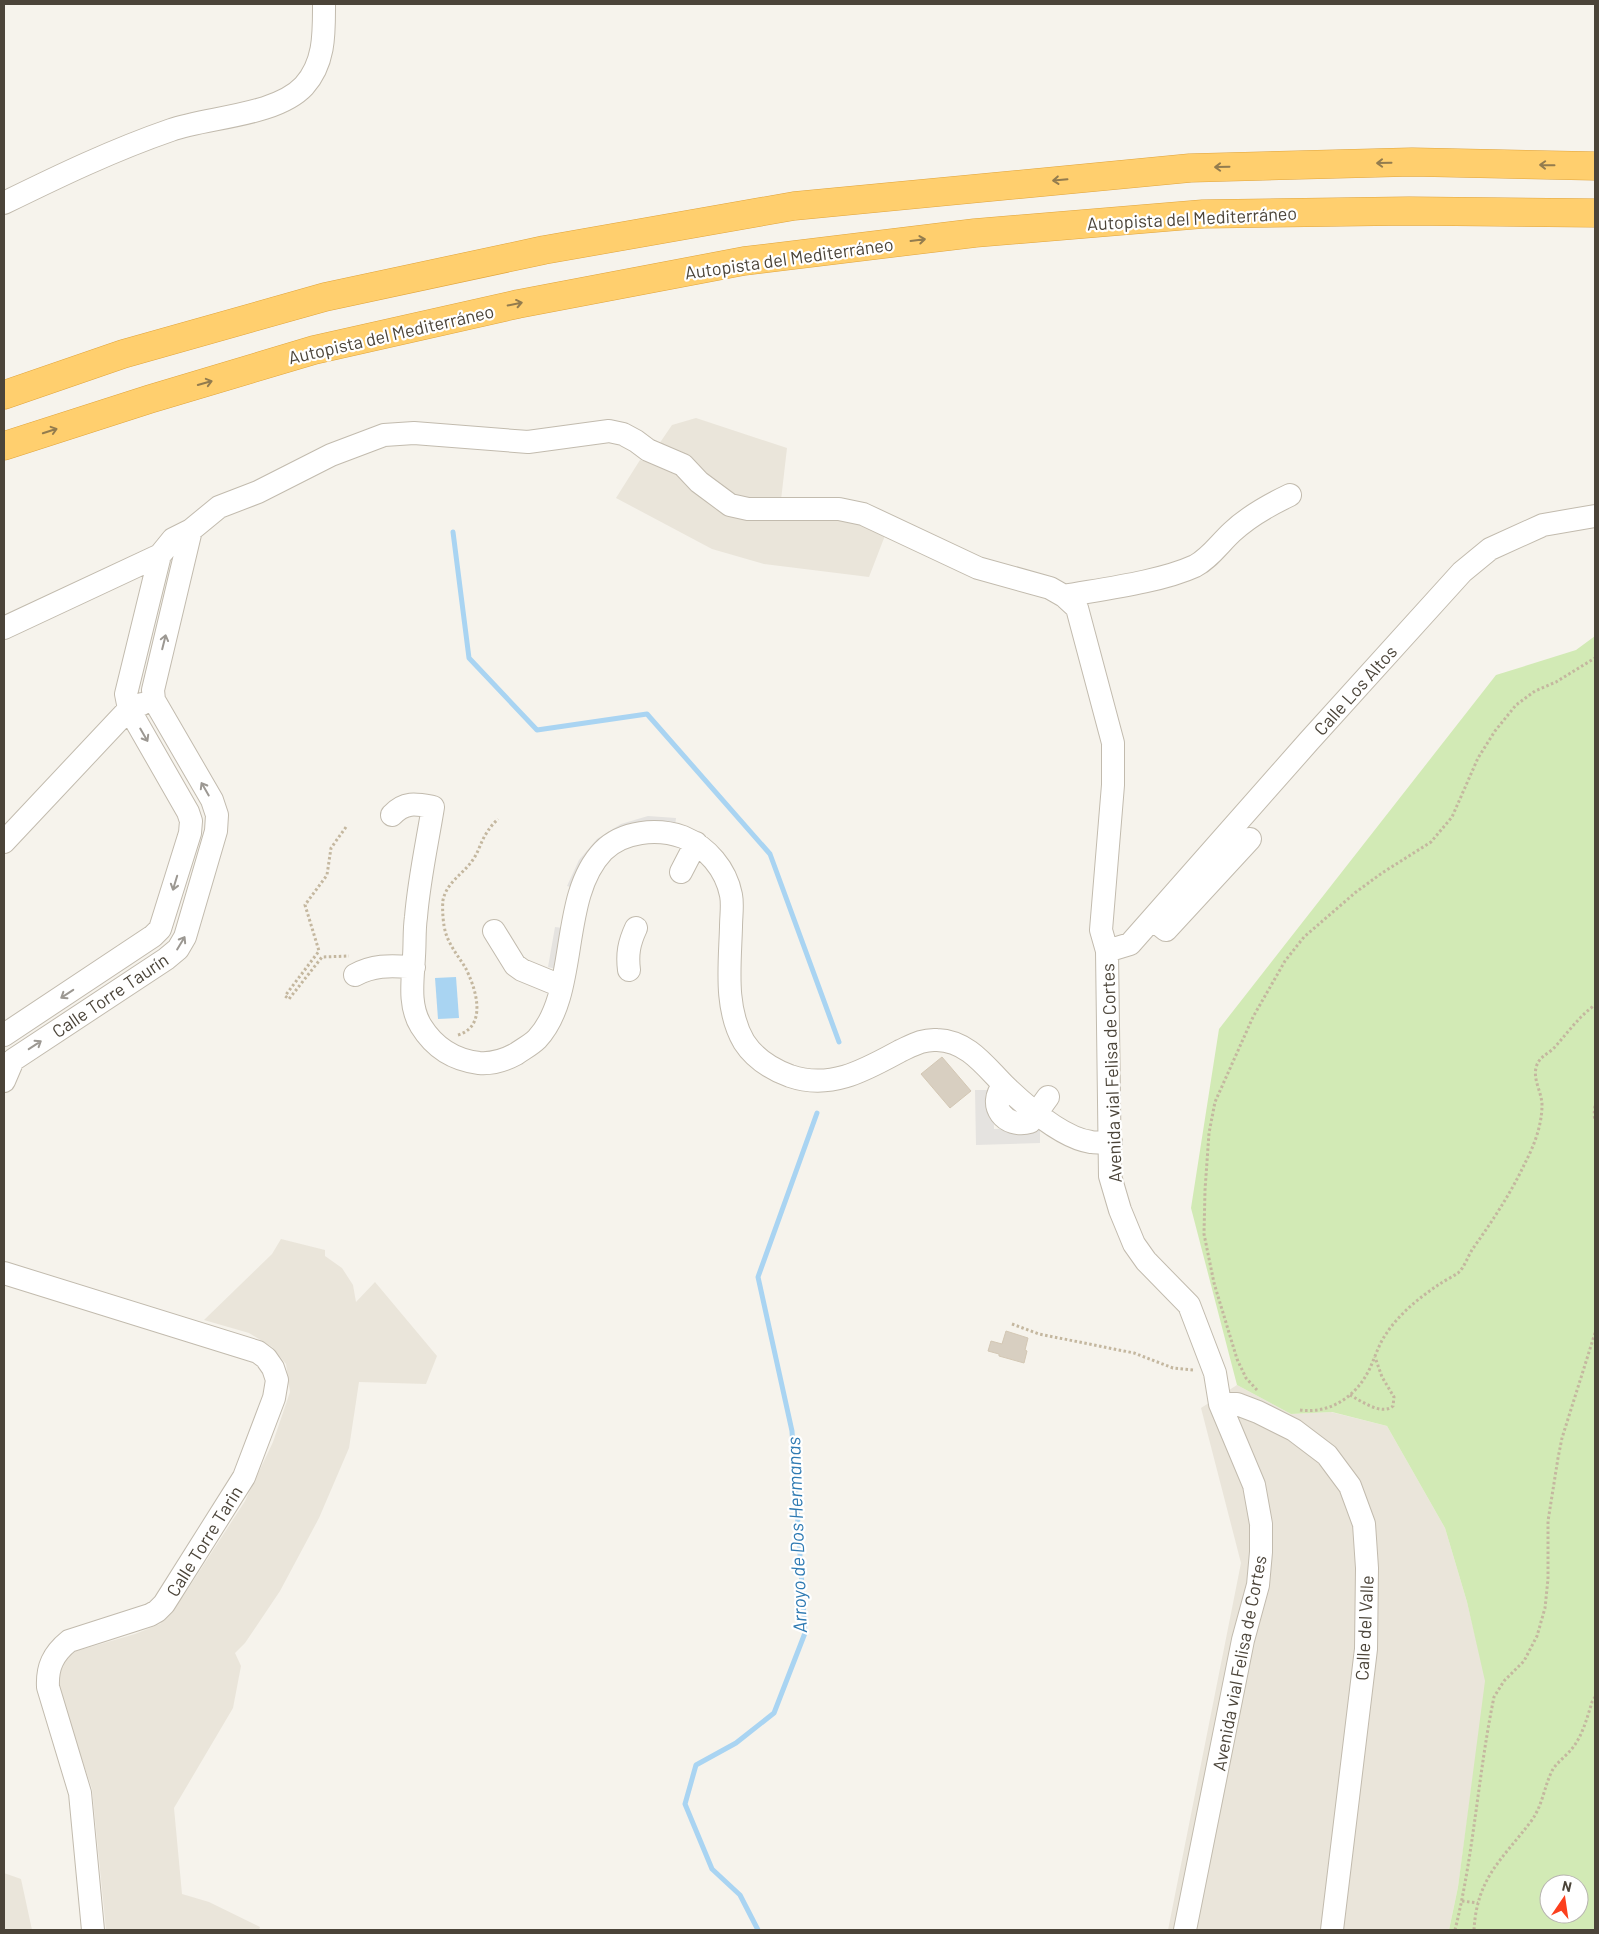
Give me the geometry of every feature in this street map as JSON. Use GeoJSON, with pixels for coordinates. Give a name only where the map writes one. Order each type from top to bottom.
{"type":"FeatureCollection","features":[{"type":"Feature","properties":{"kind":"highway"},"geometry":{"type":"LineString","coordinates":[[4,395],[124,354],[326,297],[544,250],[794,206],[1190,168],[1412,162],[1595,166]]}},
{"type":"Feature","properties":{"kind":"highway","name":"Autopista del Mediterráneo"},"geometry":{"type":"LineString","coordinates":[[4,446],[150,399],[314,350],[518,304],[744,262],[975,232],[1203,214],[1409,211],[1595,213]]}},
{"type":"Feature","properties":{"kind":"street"},"geometry":{"type":"LineString","coordinates":[[4,203],[80,166],[134,143],[174,129],[241,115],[289,97],[303,88],[318,62],[322,50],[324,4]]}},
{"type":"Feature","properties":{"kind":"street"},"geometry":{"type":"LineString","coordinates":[[4,628],[160,555],[173,539],[191,530],[219,507],[258,492],[331,455],[384,435],[414,433],[528,442],[609,431],[623,434],[655,454],[683,465],[699,482],[730,505],[748,509],[839,509],[863,514],[978,568],[1050,588],[1064,596],[1159,577],[1196,565],[1215,550],[1231,532],[1260,510],[1290,495]]}},
{"type":"Feature","properties":{"kind":"street","name":"Calle Los Altos"},"geometry":{"type":"LineString","coordinates":[[1107,951],[1130,944],[1308,740],[1462,572],[1490,549],[1544,525],[1595,516]]}},
{"type":"Feature","properties":{"kind":"street"},"geometry":{"type":"LineString","coordinates":[[4,842],[129,709],[154,700],[153,690],[191,530]]}},
{"type":"Feature","properties":{"kind":"street","name":"Calle Torre Taurín"},"geometry":{"type":"LineString","coordinates":[[4,1035],[160,930],[192,821],[129,709],[126,694],[160,555]]}},
{"type":"Feature","properties":{"kind":"street","name":"Avenida vial Felisa de Cortes"},"geometry":{"type":"LineString","coordinates":[[1064,596],[1077,608],[1113,743],[1113,785],[1102,930],[1107,951],[1110,1176],[1120,1210],[1134,1244],[1146,1262],[1189,1305],[1215,1373],[1220,1404],[1254,1485],[1261,1524],[1258,1585],[1244,1640],[1185,1930]]}},
{"type":"Feature","properties":{"kind":"street","name":"Calle Torre Taurín"},"geometry":{"type":"LineString","coordinates":[[4,1081],[14,1060],[166,959],[178,949],[185,937],[216,831],[217,815],[212,800],[154,700]]}},
{"type":"Feature","properties":{"kind":"street"},"geometry":{"type":"LineString","coordinates":[[392,815],[398,809],[411,804],[434,807],[420,879],[415,918],[412,1000],[419,1023],[435,1045],[456,1058],[481,1063],[505,1060],[537,1040],[547,1026],[554,1009],[561,986],[574,916],[585,880],[595,861],[606,848],[617,840],[643,832],[670,833],[696,843],[716,862],[728,885],[732,898],[729,987],[735,1021],[741,1037],[751,1053],[774,1070],[802,1080],[832,1080],[860,1072],[922,1040],[940,1040],[959,1046],[976,1055],[1004,1085],[1042,1105],[1057,1128],[1090,1142],[1111,1142]]}},
{"type":"Feature","properties":{"kind":"street"},"geometry":{"type":"LineString","coordinates":[[1152,919],[1166,930],[1250,838]]}},
{"type":"Feature","properties":{"kind":"street"},"geometry":{"type":"LineString","coordinates":[[681,872],[696,843]]}},
{"type":"Feature","properties":{"kind":"street"},"geometry":{"type":"LineString","coordinates":[[629,970],[627,956],[629,941],[636,928]]}},
{"type":"Feature","properties":{"kind":"street"},"geometry":{"type":"LineString","coordinates":[[494,931],[515,965],[522,970],[561,986]]}},
{"type":"Feature","properties":{"kind":"street"},"geometry":{"type":"LineString","coordinates":[[353,965],[367,968],[380,965],[414,967]]}},
{"type":"Feature","properties":{"kind":"street","name":"Calle Torre Tarin"},"geometry":{"type":"LineString","coordinates":[[4,1273],[258,1352],[266,1358],[273,1368],[277,1380],[274,1398],[244,1477],[164,1604],[150,1615],[69,1641],[51,1661],[48,1687],[80,1793],[93,1930]]}},
{"type":"Feature","properties":{"kind":"street","name":"Calle del Valle"},"geometry":{"type":"LineString","coordinates":[[1220,1404],[1237,1404],[1258,1412],[1294,1430],[1327,1455],[1350,1486],[1364,1524],[1367,1568],[1366,1649],[1332,1930]]}},
{"type":"Feature","properties":{"kind":"path"},"geometry":{"type":"LineString","coordinates":[[1260,1393],[1246,1378],[1237,1359],[1214,1283],[1204,1234],[1209,1133],[1215,1102],[1252,1017],[1285,961],[1304,937],[1356,892],[1432,842],[1452,817],[1478,758],[1495,730],[1516,705],[1534,691],[1556,682],[1595,658]]}},
{"type":"Feature","properties":{"kind":"path"},"geometry":{"type":"LineString","coordinates":[[435,1045],[447,1036],[463,1034],[470,1029],[476,1018],[477,1005],[474,989],[466,969],[446,934],[443,902],[446,889],[472,861],[487,831],[498,819]]}},
{"type":"Feature","properties":{"kind":"path"},"geometry":{"type":"LineString","coordinates":[[346,827],[331,848],[328,875],[305,905],[319,951],[285,996],[289,1000],[322,957],[353,965]]}},
{"type":"Feature","properties":{"kind":"path"},"geometry":{"type":"LineString","coordinates":[[1292,1410],[1307,1411],[1332,1407],[1350,1395],[1369,1371],[1386,1334],[1405,1311],[1429,1291],[1457,1274],[1463,1267],[1468,1256],[1504,1204],[1525,1164],[1540,1124],[1542,1104],[1535,1072],[1538,1062],[1595,1005]]}},
{"type":"Feature","properties":{"kind":"path"},"geometry":{"type":"LineString","coordinates":[[1595,1106],[1595,1120]]}},
{"type":"Feature","properties":{"kind":"path"},"geometry":{"type":"LineString","coordinates":[[1012,1324],[1039,1334],[1134,1353],[1173,1368],[1215,1373]]}},
{"type":"Feature","properties":{"kind":"path"},"geometry":{"type":"LineString","coordinates":[[1455,1930],[1462,1901],[1494,1697],[1504,1681],[1524,1661],[1538,1636],[1545,1608],[1548,1579],[1548,1521],[1558,1458],[1562,1438],[1595,1333]]}},
{"type":"Feature","properties":{"kind":"path"},"geometry":{"type":"LineString","coordinates":[[1350,1395],[1382,1410],[1388,1410],[1393,1406],[1394,1397],[1382,1377],[1375,1357]]}},
{"type":"Feature","properties":{"kind":"path"},"geometry":{"type":"LineString","coordinates":[[1474,1930],[1480,1894],[1501,1858],[1533,1819],[1545,1795],[1552,1770],[1572,1750],[1595,1697]]}},
{"type":"Feature","properties":{"kind":"path"},"geometry":{"type":"LineString","coordinates":[[1462,1901],[1478,1903]]}},
{"type":"Feature","properties":{"kind":"shaded area"},"geometry":{"type":"Polygon","coordinates":[[[696,418],[787,448],[781,500],[734,499],[657,447],[672,425],[696,418]]]}},
{"type":"Feature","properties":{"kind":"shaded area"},"geometry":{"type":"Polygon","coordinates":[[[640,460],[678,471],[730,512],[831,514],[886,533],[869,577],[764,564],[712,549],[616,498],[640,460]]]}},
{"type":"Feature","properties":{"kind":"shaded area"},"geometry":{"type":"Polygon","coordinates":[[[648,816],[676,818],[675,827],[650,825],[576,889],[567,886],[579,860],[597,839],[621,824],[648,816]]]}},
{"type":"Feature","properties":{"kind":"shaded area"},"geometry":{"type":"Polygon","coordinates":[[[555,927],[563,928],[556,969],[548,967],[555,927]]]}},
{"type":"Feature","properties":{"kind":"shaded area"},"geometry":{"type":"Polygon","coordinates":[[[975,1090],[993,1090],[994,1129],[1040,1128],[1040,1143],[976,1145],[975,1090]]]}},
{"type":"Feature","properties":{"kind":"shaded area"},"geometry":{"type":"Polygon","coordinates":[[[281,1239],[325,1250],[325,1256],[342,1268],[353,1285],[356,1302],[375,1282],[437,1356],[426,1384],[359,1382],[349,1448],[319,1518],[280,1591],[245,1643],[235,1653],[241,1666],[233,1708],[174,1808],[182,1894],[209,1902],[260,1927],[259,1930],[106,1930],[92,1789],[52,1671],[63,1655],[135,1634],[160,1624],[184,1595],[245,1501],[273,1442],[290,1392],[286,1364],[272,1347],[249,1333],[204,1320],[272,1254],[281,1239]]]}},
{"type":"Feature","properties":{"kind":"shaded area"},"geometry":{"type":"Polygon","coordinates":[[[1237,1385],[1291,1414],[1331,1412],[1387,1426],[1445,1528],[1467,1602],[1486,1681],[1458,1887],[1449,1930],[1168,1930],[1241,1563],[1201,1408],[1237,1385]]]}},
{"type":"Feature","properties":{"kind":"shaded area"},"geometry":{"type":"Polygon","coordinates":[[[4,1873],[21,1879],[32,1930],[4,1930],[4,1873]]]}},
{"type":"Feature","properties":{"kind":"green space"},"geometry":{"type":"Polygon","coordinates":[[[1595,636],[1595,1930],[1449,1930],[1458,1887],[1485,1681],[1467,1602],[1445,1528],[1387,1426],[1332,1412],[1291,1414],[1237,1385],[1191,1208],[1219,1029],[1496,675],[1576,650],[1595,636]]]}},
{"type":"Feature","properties":{"kind":"water"},"geometry":{"type":"Polygon","coordinates":[[[456,977],[459,1018],[438,1019],[435,978],[456,977]]]}},
{"type":"Feature","properties":{"kind":"building"},"geometry":{"type":"Polygon","coordinates":[[[942,1057],[971,1091],[950,1108],[921,1074],[942,1057]]]}},
{"type":"Feature","properties":{"kind":"building"},"geometry":{"type":"Polygon","coordinates":[[[1006,1331],[1028,1338],[1024,1363],[988,1351],[991,1341],[1002,1344],[1006,1331]]]}},
{"type":"Feature","properties":{"kind":"waterway","name":"Arroyo de Dos Hermanas"},"geometry":{"type":"LineString","coordinates":[[453,532],[469,658],[537,730],[647,714],[770,854],[839,1042]]}},
{"type":"Feature","properties":{"kind":"waterway","name":"Arroyo de Dos Hermanas"},"geometry":{"type":"LineString","coordinates":[[758,1930],[740,1895],[712,1869],[685,1804],[696,1765],[736,1743],[774,1713],[805,1633],[792,1431],[758,1277],[817,1113]]}}]}
